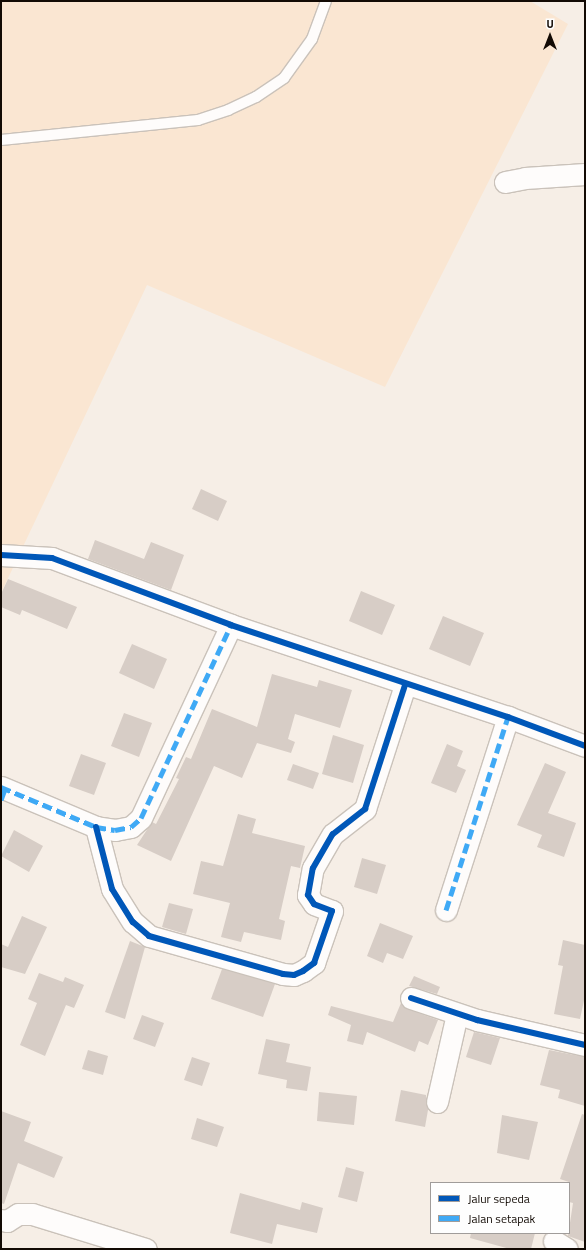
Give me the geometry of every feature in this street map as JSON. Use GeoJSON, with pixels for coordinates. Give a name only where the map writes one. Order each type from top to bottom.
{"type":"FeatureCollection","features":[{"type":"Feature","properties":{"kind":"street"},"geometry":{"type":"LineString","coordinates":[[505,182],[585,174]]}},
{"type":"Feature","properties":{"kind":"street"},"geometry":{"type":"LineString","coordinates":[[1,555],[52,558],[231,625],[405,685],[508,717],[585,746]]}},
{"type":"Feature","properties":{"kind":"street"},"geometry":{"type":"LineString","coordinates":[[2,792],[96,827],[115,830],[131,827],[141,818],[231,625]]}},
{"type":"Feature","properties":{"kind":"street"},"geometry":{"type":"LineString","coordinates":[[96,827],[112,889],[133,922],[149,936],[283,974],[294,975],[303,971],[314,963],[332,911],[314,904],[308,895],[313,868],[333,834],[365,809],[405,685]]}},
{"type":"Feature","properties":{"kind":"street"},"geometry":{"type":"LineString","coordinates":[[446,910],[508,717]]}},
{"type":"Feature","properties":{"kind":"street"},"geometry":{"type":"LineString","coordinates":[[411,998],[457,1014],[538,1036],[585,1045]]}},
{"type":"Feature","properties":{"kind":"street"},"geometry":{"type":"LineString","coordinates":[[437,1102],[457,1014]]}},
{"type":"Feature","properties":{"kind":"street"},"geometry":{"type":"LineString","coordinates":[[1,1220],[7,1221],[24,1212],[146,1249]]}},
{"type":"Feature","properties":{"kind":"lane"},"geometry":{"type":"LineString","coordinates":[[1,140],[198,120],[228,110],[256,97],[284,78],[312,39],[326,1]]}},
{"type":"Feature","properties":{"kind":"shaded area"},"geometry":{"type":"Polygon","coordinates":[[[1,1],[530,1],[568,24],[385,387],[147,285],[1,593],[1,1]]]}},
{"type":"Feature","properties":{"kind":"building"},"geometry":{"type":"Polygon","coordinates":[[[201,489],[227,501],[218,521],[192,509],[201,489]]]}},
{"type":"Feature","properties":{"kind":"building"},"geometry":{"type":"Polygon","coordinates":[[[95,540],[144,559],[151,542],[184,555],[171,590],[88,559],[95,540]]]}},
{"type":"Feature","properties":{"kind":"building"},"geometry":{"type":"Polygon","coordinates":[[[8,579],[77,607],[67,629],[22,610],[20,615],[1,607],[1,594],[8,579]]]}},
{"type":"Feature","properties":{"kind":"building"},"geometry":{"type":"Polygon","coordinates":[[[361,591],[395,605],[382,635],[349,621],[361,591]]]}},
{"type":"Feature","properties":{"kind":"building"},"geometry":{"type":"Polygon","coordinates":[[[443,616],[484,633],[470,666],[429,649],[443,616]]]}},
{"type":"Feature","properties":{"kind":"building"},"geometry":{"type":"Polygon","coordinates":[[[132,644],[167,659],[154,689],[119,673],[132,644]]]}},
{"type":"Feature","properties":{"kind":"building"},"geometry":{"type":"Polygon","coordinates":[[[272,674],[317,687],[319,680],[352,690],[340,728],[295,714],[288,739],[295,742],[291,753],[257,743],[242,778],[214,766],[171,861],[137,845],[152,822],[156,824],[179,779],[176,778],[186,757],[191,759],[212,709],[257,727],[272,674]]]}},
{"type":"Feature","properties":{"kind":"building"},"geometry":{"type":"Polygon","coordinates":[[[124,713],[152,723],[139,757],[111,746],[124,713]]]}},
{"type":"Feature","properties":{"kind":"building"},"geometry":{"type":"Polygon","coordinates":[[[333,735],[364,745],[353,783],[322,774],[333,735]]]}},
{"type":"Feature","properties":{"kind":"building"},"geometry":{"type":"Polygon","coordinates":[[[447,744],[463,751],[457,766],[466,770],[456,793],[431,783],[447,744]]]}},
{"type":"Feature","properties":{"kind":"building"},"geometry":{"type":"Polygon","coordinates":[[[81,754],[106,763],[94,795],[69,786],[81,754]]]}},
{"type":"Feature","properties":{"kind":"building"},"geometry":{"type":"Polygon","coordinates":[[[545,763],[566,772],[548,813],[576,823],[564,857],[537,847],[542,835],[517,825],[545,763]]]}},
{"type":"Feature","properties":{"kind":"building"},"geometry":{"type":"Polygon","coordinates":[[[293,764],[319,773],[313,789],[287,780],[293,764]]]}},
{"type":"Feature","properties":{"kind":"building"},"geometry":{"type":"Polygon","coordinates":[[[238,814],[256,819],[252,833],[305,846],[300,868],[291,866],[279,919],[285,921],[281,940],[244,932],[241,942],[221,937],[230,903],[193,894],[201,861],[223,866],[238,814]]]}},
{"type":"Feature","properties":{"kind":"building"},"geometry":{"type":"Polygon","coordinates":[[[14,830],[43,846],[29,872],[1,856],[14,830]]]}},
{"type":"Feature","properties":{"kind":"building"},"geometry":{"type":"Polygon","coordinates":[[[362,858],[386,865],[377,894],[354,887],[362,858]]]}},
{"type":"Feature","properties":{"kind":"building"},"geometry":{"type":"Polygon","coordinates":[[[169,903],[193,909],[186,934],[162,927],[169,903]]]}},
{"type":"Feature","properties":{"kind":"building"},"geometry":{"type":"Polygon","coordinates":[[[22,916],[47,927],[25,974],[1,967],[1,944],[8,947],[22,916]]]}},
{"type":"Feature","properties":{"kind":"building"},"geometry":{"type":"Polygon","coordinates":[[[380,923],[413,936],[403,959],[387,953],[383,963],[367,956],[380,923]]]}},
{"type":"Feature","properties":{"kind":"building"},"geometry":{"type":"Polygon","coordinates":[[[563,940],[585,945],[585,996],[580,1019],[554,1014],[563,966],[558,965],[563,940]]]}},
{"type":"Feature","properties":{"kind":"building"},"geometry":{"type":"Polygon","coordinates":[[[130,941],[145,947],[125,1019],[105,1012],[130,941]]]}},
{"type":"Feature","properties":{"kind":"building"},"geometry":{"type":"Polygon","coordinates":[[[222,969],[275,984],[263,1017],[211,999],[222,969]]]}},
{"type":"Feature","properties":{"kind":"building"},"geometry":{"type":"Polygon","coordinates":[[[39,973],[63,982],[65,977],[84,985],[74,1008],[66,1005],[45,1056],[20,1045],[37,1003],[28,999],[39,973]]]}},
{"type":"Feature","properties":{"kind":"building"},"geometry":{"type":"Polygon","coordinates":[[[414,976],[440,987],[437,994],[409,986],[414,976]]]}},
{"type":"Feature","properties":{"kind":"building"},"geometry":{"type":"Polygon","coordinates":[[[401,1003],[407,1009],[438,1020],[428,1045],[419,1041],[415,1052],[367,1032],[363,1045],[347,1041],[351,1025],[328,1015],[331,1006],[393,1022],[401,1003]]]}},
{"type":"Feature","properties":{"kind":"building"},"geometry":{"type":"Polygon","coordinates":[[[142,1015],[164,1023],[155,1047],[133,1039],[142,1015]]]}},
{"type":"Feature","properties":{"kind":"building"},"geometry":{"type":"Polygon","coordinates":[[[474,1032],[500,1038],[491,1065],[466,1057],[474,1032]]]}},
{"type":"Feature","properties":{"kind":"building"},"geometry":{"type":"Polygon","coordinates":[[[266,1039],[290,1044],[286,1062],[311,1067],[307,1091],[286,1088],[287,1080],[258,1074],[266,1039]]]}},
{"type":"Feature","properties":{"kind":"building"},"geometry":{"type":"Polygon","coordinates":[[[88,1050],[108,1056],[103,1075],[82,1069],[88,1050]]]}},
{"type":"Feature","properties":{"kind":"building"},"geometry":{"type":"Polygon","coordinates":[[[549,1050],[585,1057],[585,1106],[558,1098],[560,1090],[540,1085],[549,1050]]]}},
{"type":"Feature","properties":{"kind":"building"},"geometry":{"type":"Polygon","coordinates":[[[192,1057],[210,1063],[202,1086],[184,1080],[192,1057]]]}},
{"type":"Feature","properties":{"kind":"building"},"geometry":{"type":"Polygon","coordinates":[[[401,1090],[426,1095],[428,1110],[425,1127],[395,1121],[401,1090]]]}},
{"type":"Feature","properties":{"kind":"building"},"geometry":{"type":"Polygon","coordinates":[[[319,1092],[357,1096],[354,1125],[317,1121],[319,1092]]]}},
{"type":"Feature","properties":{"kind":"building"},"geometry":{"type":"Polygon","coordinates":[[[1,1111],[31,1122],[24,1141],[63,1157],[54,1178],[18,1163],[4,1204],[1,1203],[1,1111]]]}},
{"type":"Feature","properties":{"kind":"building"},"geometry":{"type":"Polygon","coordinates":[[[582,1114],[585,1115],[585,1242],[568,1236],[570,1234],[573,1203],[570,1202],[570,1182],[560,1179],[582,1114]]]}},
{"type":"Feature","properties":{"kind":"building"},"geometry":{"type":"Polygon","coordinates":[[[502,1115],[538,1122],[529,1160],[497,1153],[502,1115]]]}},
{"type":"Feature","properties":{"kind":"building"},"geometry":{"type":"Polygon","coordinates":[[[197,1118],[224,1127],[217,1147],[191,1139],[197,1118]]]}},
{"type":"Feature","properties":{"kind":"building"},"geometry":{"type":"Polygon","coordinates":[[[346,1167],[364,1172],[357,1202],[338,1197],[346,1167]]]}},
{"type":"Feature","properties":{"kind":"building"},"geometry":{"type":"Polygon","coordinates":[[[240,1193],[300,1210],[302,1202],[323,1208],[317,1233],[277,1224],[272,1244],[230,1233],[240,1193]]]}},
{"type":"Feature","properties":{"kind":"building"},"geometry":{"type":"Polygon","coordinates":[[[471,1234],[535,1234],[531,1249],[510,1249],[470,1238],[471,1234]]]}},
{"type":"Feature","properties":{"kind":"marked path"},"geometry":{"type":"LineString","coordinates":[[1,787],[96,827],[115,830],[131,827],[141,818],[231,625]]}},
{"type":"Feature","properties":{"kind":"marked path"},"geometry":{"type":"LineString","coordinates":[[446,910],[508,717]]}},
{"type":"Feature","properties":{"kind":"marked path"},"geometry":{"type":"LineString","coordinates":[[1,800],[5,789]]}},
{"type":"Feature","properties":{"kind":"cycle path"},"geometry":{"type":"LineString","coordinates":[[1,555],[52,558],[231,625],[508,717],[585,746]]}},
{"type":"Feature","properties":{"kind":"cycle path"},"geometry":{"type":"LineString","coordinates":[[96,827],[112,889],[133,922],[149,936],[283,974],[294,975],[303,971],[314,963],[332,911],[314,904],[308,895],[313,868],[333,834],[365,809],[405,685]]}},
{"type":"Feature","properties":{"kind":"cycle path"},"geometry":{"type":"LineString","coordinates":[[411,998],[477,1020],[585,1045]]}}]}
